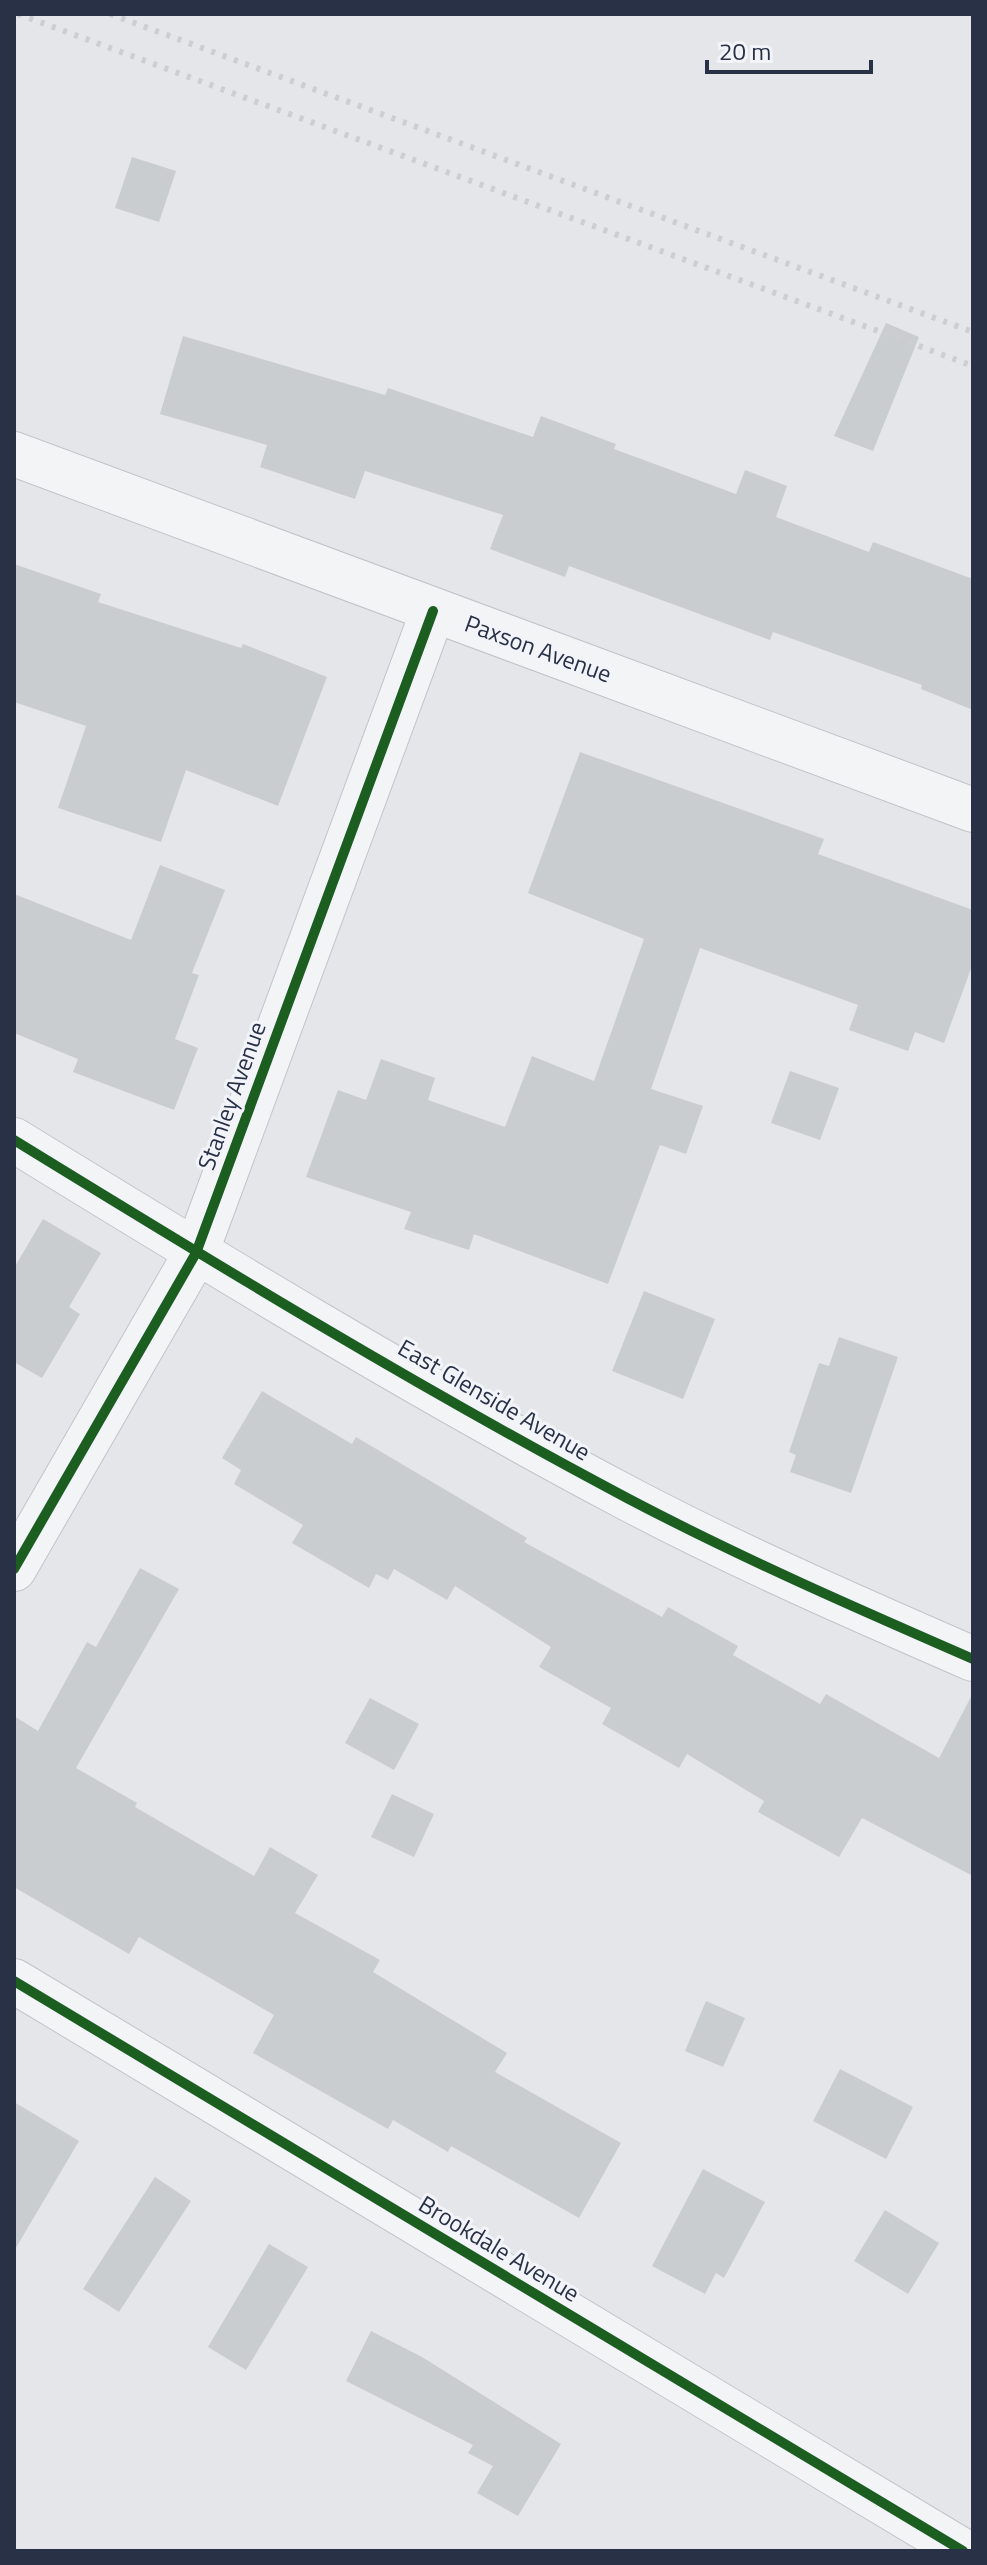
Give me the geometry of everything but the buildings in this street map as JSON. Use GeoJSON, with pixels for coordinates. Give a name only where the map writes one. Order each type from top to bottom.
{"type":"FeatureCollection","features":[{"type":"Feature","properties":{"kind":"street","name":"Paxson Avenue"},"geometry":{"type":"LineString","coordinates":[[14,454],[973,810]]}},
{"type":"Feature","properties":{"kind":"street","name":"Stanley Avenue"},"geometry":{"type":"LineString","coordinates":[[14,1569],[196,1253],[433,611]]}},
{"type":"Feature","properties":{"kind":"street","name":"East Glenside Avenue"},"geometry":{"type":"LineString","coordinates":[[14,1140],[196,1253],[626,1497],[789,1579],[973,1659]]}},
{"type":"Feature","properties":{"kind":"street","name":"Brookdale Avenue"},"geometry":{"type":"LineString","coordinates":[[14,1981],[963,2551]]}},
{"type":"Feature","properties":{"kind":"railway"},"geometry":{"type":"LineString","coordinates":[[18,14],[973,366]]}},
{"type":"Feature","properties":{"kind":"railway"},"geometry":{"type":"LineString","coordinates":[[110,14],[973,332]]}},
{"type":"Feature","properties":{"kind":"cycle path"},"geometry":{"type":"LineString","coordinates":[[14,1569],[196,1253],[433,611]]}},
{"type":"Feature","properties":{"kind":"cycle path"},"geometry":{"type":"LineString","coordinates":[[14,1140],[318,1324],[549,1456],[712,1541],[973,1659]]}},
{"type":"Feature","properties":{"kind":"cycle path"},"geometry":{"type":"LineString","coordinates":[[14,1981],[963,2551]]}}]}
